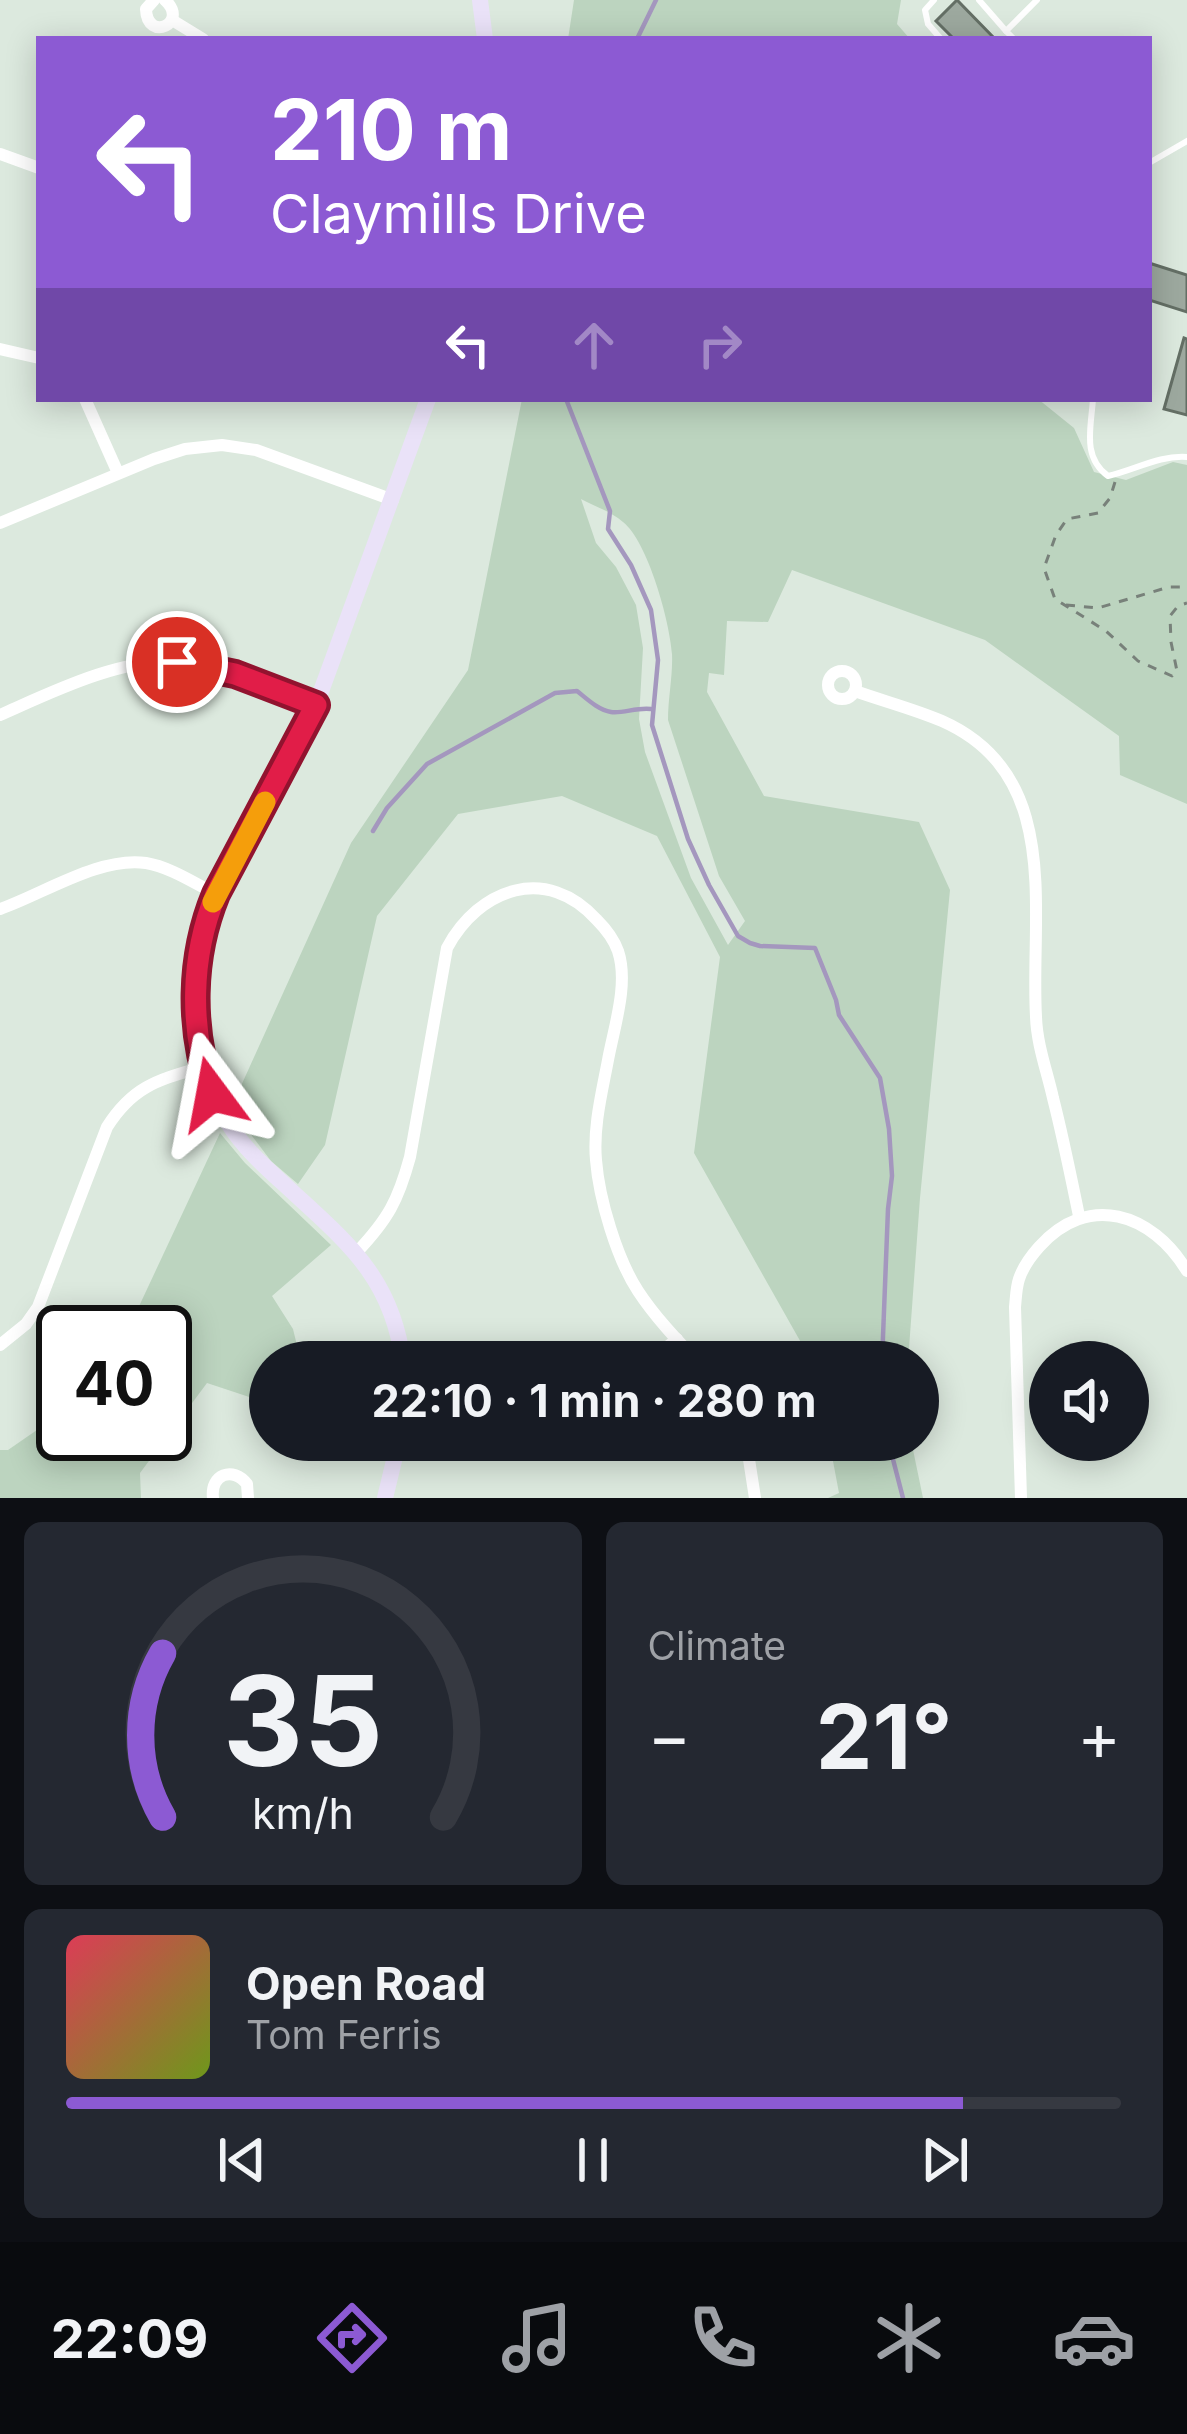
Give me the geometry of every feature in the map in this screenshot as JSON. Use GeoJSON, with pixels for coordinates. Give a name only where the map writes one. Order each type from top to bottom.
{"type":"FeatureCollection","features":[{"type":"Feature","properties":{"kind":"street"},"geometry":{"type":"LineString","coordinates":[[154,0],[146,9],[148,22],[161,27],[172,20]]}},
{"type":"Feature","properties":{"kind":"street"},"geometry":{"type":"LineString","coordinates":[[165,0],[173,9],[172,20]]}},
{"type":"Feature","properties":{"kind":"street"},"geometry":{"type":"LineString","coordinates":[[480,0],[485,36]]}},
{"type":"Feature","properties":{"kind":"street"},"geometry":{"type":"LineString","coordinates":[[172,20],[198,36]]}},
{"type":"Feature","properties":{"kind":"street"},"geometry":{"type":"LineString","coordinates":[[0,154],[36,167]]}},
{"type":"Feature","properties":{"kind":"street"},"geometry":{"type":"LineString","coordinates":[[0,349],[36,357]]}},
{"type":"Feature","properties":{"kind":"street"},"geometry":{"type":"LineString","coordinates":[[86,402],[118,473]]}},
{"type":"Feature","properties":{"kind":"street"},"geometry":{"type":"LineString","coordinates":[[400,1341],[390,1308],[357,1252],[242,1142],[212,1094],[202,1067],[195,996],[204,923],[316,705],[427,402]]}},
{"type":"Feature","properties":{"kind":"street"},"geometry":{"type":"LineString","coordinates":[[0,523],[185,449],[222,445],[256,450],[393,500]]}},
{"type":"Feature","properties":{"kind":"street"},"geometry":{"type":"LineString","coordinates":[[0,715],[118,669],[149,662],[177,662],[235,674],[316,705]]}},
{"type":"Feature","properties":{"kind":"street"},"geometry":{"type":"LineString","coordinates":[[855,691],[962,732],[1004,768],[1028,819],[1037,908],[1036,1019],[1079,1216]]}},
{"type":"Feature","properties":{"kind":"street"},"geometry":{"type":"LineString","coordinates":[[0,909],[125,862],[150,863],[216,894]]}},
{"type":"Feature","properties":{"kind":"street"},"geometry":{"type":"LineString","coordinates":[[357,1252],[390,1214],[402,1187],[447,948],[474,910],[494,898],[531,888],[554,892],[586,908],[618,951],[621,979],[599,1105],[596,1159],[623,1260],[638,1291],[674,1341]]}},
{"type":"Feature","properties":{"kind":"street"},"geometry":{"type":"LineString","coordinates":[[0,1345],[38,1307],[107,1127],[118,1110],[154,1082],[202,1067]]}},
{"type":"Feature","properties":{"kind":"street"},"geometry":{"type":"LineString","coordinates":[[1021,1498],[1015,1307],[1018,1280],[1030,1258],[1059,1228],[1079,1216],[1103,1216],[1138,1222],[1167,1244],[1187,1271]]}},
{"type":"Feature","properties":{"kind":"street"},"geometry":{"type":"LineString","coordinates":[[385,1498],[394,1461]]}},
{"type":"Feature","properties":{"kind":"street"},"geometry":{"type":"LineString","coordinates":[[749,1461],[755,1498]]}},
{"type":"Feature","properties":{"kind":"street"},"geometry":{"type":"LineString","coordinates":[[212,1498],[215,1481],[232,1473],[244,1479],[248,1498]]}},
{"type":"Feature","properties":{"kind":"lane"},"geometry":{"type":"LineString","coordinates":[[934,0],[925,10],[928,24],[938,36]]}},
{"type":"Feature","properties":{"kind":"lane"},"geometry":{"type":"LineString","coordinates":[[979,0],[1011,36]]}},
{"type":"Feature","properties":{"kind":"lane"},"geometry":{"type":"LineString","coordinates":[[1006,31],[1037,0]]}},
{"type":"Feature","properties":{"kind":"lane"},"geometry":{"type":"LineString","coordinates":[[1152,161],[1187,141]]}},
{"type":"Feature","properties":{"kind":"lane"},"geometry":{"type":"LineString","coordinates":[[1094,402],[1089,446],[1096,467],[1108,476],[1156,460],[1187,457]]}},
{"type":"Feature","properties":{"kind":"path"},"geometry":{"type":"LineString","coordinates":[[1118,474],[1098,514],[1066,519],[1056,536],[1044,568],[1054,599],[1106,631],[1138,662],[1172,676],[1177,671],[1170,616],[1187,603]]}},
{"type":"Feature","properties":{"kind":"path"},"geometry":{"type":"LineString","coordinates":[[1064,605],[1098,608],[1169,587],[1187,587]]}},
{"type":"Feature","properties":{"kind":"green space"},"geometry":{"type":"Polygon","coordinates":[[[574,0],[901,0],[897,24],[907,36],[568,36],[574,0]]]}},
{"type":"Feature","properties":{"kind":"green space"},"geometry":{"type":"Polygon","coordinates":[[[521,402],[1042,402],[1074,428],[1094,472],[1126,480],[1173,462],[1187,465],[1187,804],[1120,775],[1119,736],[985,640],[792,570],[768,622],[727,621],[724,675],[709,673],[707,692],[764,796],[919,822],[950,890],[910,1341],[800,1341],[694,1153],[720,957],[657,836],[562,796],[458,814],[377,916],[325,1145],[298,1184],[271,1161],[231,1108],[351,843],[468,670],[521,402]],[[581,499],[596,543],[616,567],[636,605],[643,648],[639,719],[645,752],[691,878],[728,945],[745,921],[719,876],[668,720],[672,654],[667,623],[656,584],[632,532],[619,518],[581,499]]]}},
{"type":"Feature","properties":{"kind":"green space"},"geometry":{"type":"Polygon","coordinates":[[[220,1133],[331,1245],[272,1296],[296,1341],[249,1341],[249,1397],[207,1383],[192,1403],[192,1305],[140,1305],[220,1133]]]}},
{"type":"Feature","properties":{"kind":"green space"},"geometry":{"type":"Polygon","coordinates":[[[36,1431],[36,1461],[149,1461],[140,1473],[141,1498],[0,1498],[0,1450],[8,1450],[36,1431]]]}},
{"type":"Feature","properties":{"kind":"green space"},"geometry":{"type":"Polygon","coordinates":[[[833,1461],[915,1461],[923,1498],[828,1498],[839,1493],[833,1461]]]}},
{"type":"Feature","properties":{"kind":"building"},"geometry":{"type":"Polygon","coordinates":[[[957,0],[992,36],[951,36],[936,21],[957,0]]]}},
{"type":"Feature","properties":{"kind":"building"},"geometry":{"type":"Polygon","coordinates":[[[1152,264],[1187,275],[1187,312],[1152,301],[1152,264]]]}},
{"type":"Feature","properties":{"kind":"building"},"geometry":{"type":"Polygon","coordinates":[[[1187,339],[1187,415],[1164,409],[1187,339]]]}},
{"type":"Feature","properties":{"kind":"waterway"},"geometry":{"type":"LineString","coordinates":[[638,36],[656,0]]}},
{"type":"Feature","properties":{"kind":"waterway"},"geometry":{"type":"LineString","coordinates":[[567,402],[610,511],[608,529],[651,610],[658,660],[652,725],[688,839],[709,885],[738,936],[760,946],[815,948],[839,1015],[880,1078],[892,1176],[883,1341]]}},
{"type":"Feature","properties":{"kind":"waterway"},"geometry":{"type":"LineString","coordinates":[[373,831],[427,764],[555,693],[577,691],[611,712],[651,709]]}},
{"type":"Feature","properties":{"kind":"waterway"},"geometry":{"type":"LineString","coordinates":[[893,1461],[903,1498]]}},
{"type":"Feature","properties":{"kind":"slow traffic"},"geometry":{"type":"LineString","coordinates":[[213,902],[265,802]]}},
{"type":"Feature","properties":{"kind":"route"},"geometry":{"type":"LineString","coordinates":[[177,662],[235,674],[316,705],[204,923],[195,996],[202,1067],[212,1094]]}}]}
